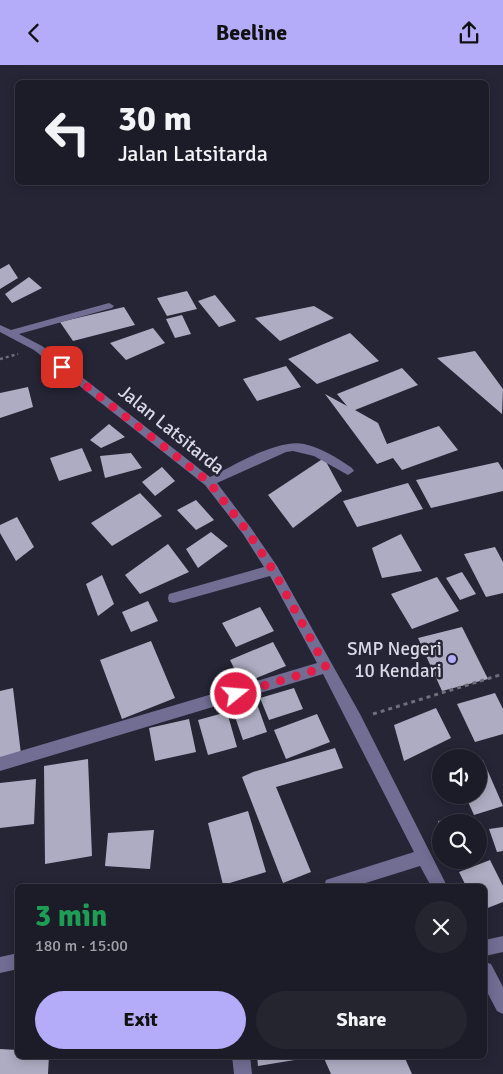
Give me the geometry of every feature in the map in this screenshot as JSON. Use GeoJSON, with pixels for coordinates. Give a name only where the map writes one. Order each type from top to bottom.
{"type":"FeatureCollection","features":[{"type":"Feature","properties":{"kind":"street"},"geometry":{"type":"LineString","coordinates":[[6,330],[109,306]]}},
{"type":"Feature","properties":{"kind":"street","name":"Jalan Latsitarda"},"geometry":{"type":"LineString","coordinates":[[6,330],[38,348],[209,482],[247,531],[273,570],[355,719],[438,884]]}},
{"type":"Feature","properties":{"kind":"street"},"geometry":{"type":"LineString","coordinates":[[209,482],[284,448],[297,445],[310,448],[348,471]]}},
{"type":"Feature","properties":{"kind":"street"},"geometry":{"type":"LineString","coordinates":[[174,598],[273,570]]}},
{"type":"Feature","properties":{"kind":"street"},"geometry":{"type":"LineString","coordinates":[[0,764],[326,667]]}},
{"type":"Feature","properties":{"kind":"street"},"geometry":{"type":"LineString","coordinates":[[338,884],[423,857]]}},
{"type":"Feature","properties":{"kind":"street"},"geometry":{"type":"LineString","coordinates":[[487,948],[503,944]]}},
{"type":"Feature","properties":{"kind":"street"},"geometry":{"type":"LineString","coordinates":[[0,965],[15,962]]}},
{"type":"Feature","properties":{"kind":"street"},"geometry":{"type":"LineString","coordinates":[[487,974],[503,1005]]}},
{"type":"Feature","properties":{"kind":"street"},"geometry":{"type":"LineString","coordinates":[[241,1059],[243,1074]]}},
{"type":"Feature","properties":{"kind":"path"},"geometry":{"type":"LineString","coordinates":[[355,719],[503,674]]}},
{"type":"Feature","properties":{"kind":"building"},"geometry":{"type":"Polygon","coordinates":[[[9,264],[18,278],[0,289],[0,269],[9,264]]]}},
{"type":"Feature","properties":{"kind":"building"},"geometry":{"type":"Polygon","coordinates":[[[29,277],[42,288],[12,303],[5,294],[29,277]]]}},
{"type":"Feature","properties":{"kind":"building"},"geometry":{"type":"Polygon","coordinates":[[[187,291],[197,309],[167,316],[157,298],[187,291]]]}},
{"type":"Feature","properties":{"kind":"building"},"geometry":{"type":"Polygon","coordinates":[[[215,295],[236,321],[219,327],[198,301],[215,295]]]}},
{"type":"Feature","properties":{"kind":"building"},"geometry":{"type":"Polygon","coordinates":[[[314,306],[334,318],[280,341],[255,318],[314,306]]]}},
{"type":"Feature","properties":{"kind":"building"},"geometry":{"type":"Polygon","coordinates":[[[124,307],[135,325],[73,341],[60,322],[124,307]]]}},
{"type":"Feature","properties":{"kind":"building"},"geometry":{"type":"Polygon","coordinates":[[[182,315],[191,334],[175,338],[166,319],[182,315]]]}},
{"type":"Feature","properties":{"kind":"building"},"geometry":{"type":"Polygon","coordinates":[[[153,328],[165,343],[126,360],[110,343],[153,328]]]}},
{"type":"Feature","properties":{"kind":"building"},"geometry":{"type":"Polygon","coordinates":[[[350,333],[379,361],[317,384],[288,359],[350,333]]]}},
{"type":"Feature","properties":{"kind":"building"},"geometry":{"type":"Polygon","coordinates":[[[475,351],[503,389],[502,414],[437,358],[475,351]]]}},
{"type":"Feature","properties":{"kind":"building"},"geometry":{"type":"Polygon","coordinates":[[[286,366],[301,387],[257,401],[243,379],[286,366]]]}},
{"type":"Feature","properties":{"kind":"building"},"geometry":{"type":"Polygon","coordinates":[[[402,368],[418,385],[355,410],[378,423],[387,444],[439,426],[458,450],[402,470],[393,458],[377,464],[325,394],[347,406],[337,394],[402,368]]]}},
{"type":"Feature","properties":{"kind":"building"},"geometry":{"type":"Polygon","coordinates":[[[28,387],[33,407],[0,418],[0,393],[28,387]]]}},
{"type":"Feature","properties":{"kind":"building"},"geometry":{"type":"Polygon","coordinates":[[[109,424],[125,437],[101,448],[90,440],[109,424]]]}},
{"type":"Feature","properties":{"kind":"building"},"geometry":{"type":"Polygon","coordinates":[[[82,448],[92,471],[59,481],[50,458],[82,448]]]}},
{"type":"Feature","properties":{"kind":"building"},"geometry":{"type":"Polygon","coordinates":[[[131,453],[142,468],[105,478],[100,456],[131,453]]]}},
{"type":"Feature","properties":{"kind":"building"},"geometry":{"type":"Polygon","coordinates":[[[324,458],[342,491],[293,528],[268,495],[324,458]]]}},
{"type":"Feature","properties":{"kind":"building"},"geometry":{"type":"Polygon","coordinates":[[[498,462],[503,470],[503,491],[431,508],[416,480],[498,462]]]}},
{"type":"Feature","properties":{"kind":"building"},"geometry":{"type":"Polygon","coordinates":[[[162,467],[175,481],[155,496],[142,482],[162,467]]]}},
{"type":"Feature","properties":{"kind":"building"},"geometry":{"type":"Polygon","coordinates":[[[408,483],[423,509],[357,527],[343,501],[408,483]]]}},
{"type":"Feature","properties":{"kind":"building"},"geometry":{"type":"Polygon","coordinates":[[[140,493],[162,516],[112,546],[91,523],[140,493]]]}},
{"type":"Feature","properties":{"kind":"building"},"geometry":{"type":"Polygon","coordinates":[[[196,500],[214,520],[196,530],[177,510],[196,500]]]}},
{"type":"Feature","properties":{"kind":"building"},"geometry":{"type":"Polygon","coordinates":[[[17,517],[34,547],[16,561],[0,533],[0,525],[17,517]]]}},
{"type":"Feature","properties":{"kind":"building"},"geometry":{"type":"Polygon","coordinates":[[[211,532],[228,546],[198,568],[186,549],[211,532]]]}},
{"type":"Feature","properties":{"kind":"building"},"geometry":{"type":"Polygon","coordinates":[[[401,534],[422,571],[382,578],[372,548],[401,534]]]}},
{"type":"Feature","properties":{"kind":"building"},"geometry":{"type":"Polygon","coordinates":[[[168,544],[189,572],[140,594],[125,575],[168,544]]]}},
{"type":"Feature","properties":{"kind":"building"},"geometry":{"type":"Polygon","coordinates":[[[495,547],[503,562],[503,593],[486,597],[464,554],[495,547]]]}},
{"type":"Feature","properties":{"kind":"building"},"geometry":{"type":"Polygon","coordinates":[[[462,572],[476,594],[460,600],[446,578],[462,572]]]}},
{"type":"Feature","properties":{"kind":"building"},"geometry":{"type":"Polygon","coordinates":[[[102,575],[114,604],[98,616],[86,584],[102,575]]]}},
{"type":"Feature","properties":{"kind":"building"},"geometry":{"type":"Polygon","coordinates":[[[437,577],[459,611],[412,629],[391,594],[437,577]]]}},
{"type":"Feature","properties":{"kind":"building"},"geometry":{"type":"Polygon","coordinates":[[[148,601],[158,621],[131,632],[122,612],[148,601]]]}},
{"type":"Feature","properties":{"kind":"building"},"geometry":{"type":"Polygon","coordinates":[[[260,607],[274,631],[236,647],[222,623],[260,607]]]}},
{"type":"Feature","properties":{"kind":"building","name":"SMP Negeri 10 Kendari"},"geometry":{"type":"Polygon","coordinates":[[[462,627],[488,679],[442,691],[418,638],[462,627]]]}},
{"type":"Feature","properties":{"kind":"building"},"geometry":{"type":"Polygon","coordinates":[[[151,641],[175,698],[122,719],[100,660],[151,641]]]}},
{"type":"Feature","properties":{"kind":"building"},"geometry":{"type":"Polygon","coordinates":[[[273,642],[286,666],[242,684],[230,660],[273,642]]]}},
{"type":"Feature","properties":{"kind":"building"},"geometry":{"type":"Polygon","coordinates":[[[13,688],[21,754],[0,759],[0,691],[13,688]]]}},
{"type":"Feature","properties":{"kind":"building"},"geometry":{"type":"Polygon","coordinates":[[[294,688],[303,709],[269,720],[260,698],[294,688]]]}},
{"type":"Feature","properties":{"kind":"building"},"geometry":{"type":"Polygon","coordinates":[[[495,693],[503,709],[503,734],[475,742],[457,704],[495,693]]]}},
{"type":"Feature","properties":{"kind":"building"},"geometry":{"type":"Polygon","coordinates":[[[257,704],[267,732],[243,740],[233,711],[257,704]]]}},
{"type":"Feature","properties":{"kind":"building"},"geometry":{"type":"Polygon","coordinates":[[[436,708],[451,738],[404,761],[394,725],[436,708]]]}},
{"type":"Feature","properties":{"kind":"building"},"geometry":{"type":"Polygon","coordinates":[[[227,712],[237,747],[208,755],[198,720],[227,712]]]}},
{"type":"Feature","properties":{"kind":"building"},"geometry":{"type":"Polygon","coordinates":[[[317,714],[330,742],[286,759],[274,730],[317,714]]]}},
{"type":"Feature","properties":{"kind":"building"},"geometry":{"type":"Polygon","coordinates":[[[189,719],[196,752],[155,761],[149,728],[189,719]]]}},
{"type":"Feature","properties":{"kind":"building"},"geometry":{"type":"Polygon","coordinates":[[[335,748],[343,768],[276,787],[311,872],[283,883],[242,777],[335,748]]]}},
{"type":"Feature","properties":{"kind":"building"},"geometry":{"type":"Polygon","coordinates":[[[88,759],[92,856],[45,864],[44,766],[88,759]]]}},
{"type":"Feature","properties":{"kind":"building"},"geometry":{"type":"Polygon","coordinates":[[[487,769],[503,806],[474,814],[469,804],[487,804],[487,769]]]}},
{"type":"Feature","properties":{"kind":"building"},"geometry":{"type":"Polygon","coordinates":[[[36,779],[34,824],[0,828],[0,783],[36,779]]]}},
{"type":"Feature","properties":{"kind":"building"},"geometry":{"type":"Polygon","coordinates":[[[248,811],[266,872],[223,884],[208,823],[248,811]]]}},
{"type":"Feature","properties":{"kind":"building"},"geometry":{"type":"Polygon","coordinates":[[[503,827],[503,851],[497,852],[489,829],[503,827]]]}},
{"type":"Feature","properties":{"kind":"building"},"geometry":{"type":"Polygon","coordinates":[[[154,830],[150,869],[105,866],[108,833],[154,830]]]}},
{"type":"Feature","properties":{"kind":"building"},"geometry":{"type":"Polygon","coordinates":[[[490,860],[503,886],[503,902],[487,908],[487,884],[465,884],[459,872],[467,869],[487,869],[487,861],[490,860]]]}},
{"type":"Feature","properties":{"kind":"building"},"geometry":{"type":"Polygon","coordinates":[[[0,1049],[15,1050],[15,1059],[49,1059],[48,1074],[0,1074],[0,1049]]]}},
{"type":"Feature","properties":{"kind":"building"},"geometry":{"type":"Polygon","coordinates":[[[257,1059],[301,1059],[258,1066],[257,1059]]]}},
{"type":"Feature","properties":{"kind":"building"},"geometry":{"type":"Polygon","coordinates":[[[324,1059],[405,1059],[412,1074],[331,1074],[324,1059]]]}},
{"type":"Feature","properties":{"kind":"place","name":"SMP Negeri 10 Kendari"},"geometry":{"type":"Point","coordinates":[452,659]}},
{"type":"Feature","properties":{"kind":"route"},"geometry":{"type":"LineString","coordinates":[[62,367],[209,482],[247,531],[273,570],[326,667],[236,694]]}}]}
